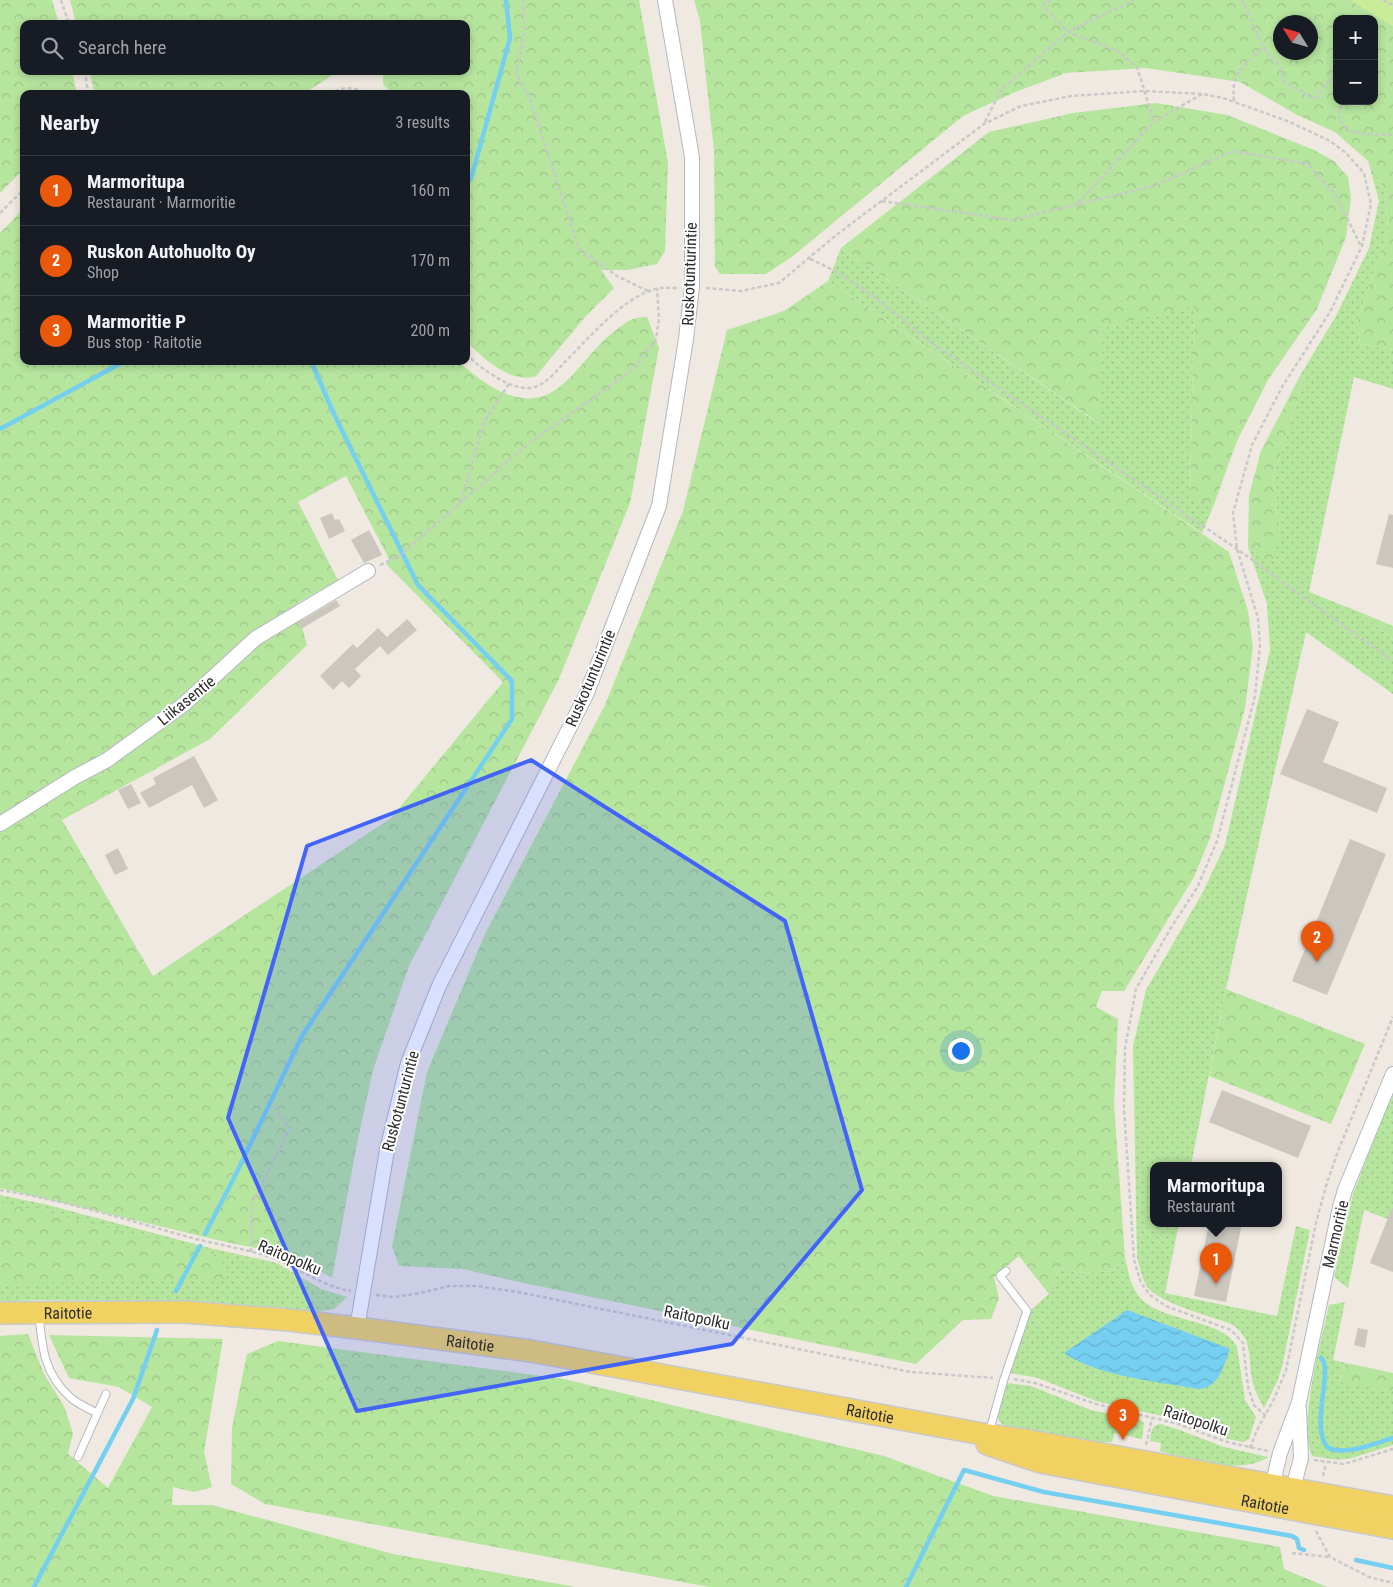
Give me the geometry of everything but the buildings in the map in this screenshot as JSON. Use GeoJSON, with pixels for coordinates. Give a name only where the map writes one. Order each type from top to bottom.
{"type":"FeatureCollection","features":[{"type":"Feature","properties":{"kind":"main road","name":"Raitotie"},"geometry":{"type":"LineString","coordinates":[[0,1313],[184,1312],[288,1320],[531,1351],[935,1426],[987,1439],[1040,1462],[1280,1497],[1393,1507]]}},
{"type":"Feature","properties":{"kind":"main road","name":"Raitotie"},"geometry":{"type":"LineString","coordinates":[[1280,1497],[1393,1528]]}},
{"type":"Feature","properties":{"kind":"street","name":"Ruskotunturintie"},"geometry":{"type":"LineString","coordinates":[[357,1328],[387,1150],[408,1063],[439,986],[586,695],[658,506],[686,339],[692,287],[692,157],[665,0]]}},
{"type":"Feature","properties":{"kind":"street","name":"Liikasentie"},"geometry":{"type":"LineString","coordinates":[[0,824],[74,777],[107,760],[183,706],[256,638],[368,571]]}},
{"type":"Feature","properties":{"kind":"street","name":"Marmoritie"},"geometry":{"type":"LineString","coordinates":[[1280,1497],[1280,1453],[1299,1402],[1340,1207],[1345,1190],[1393,1074]]}},
{"type":"Feature","properties":{"kind":"street","name":"Marmoritie"},"geometry":{"type":"LineString","coordinates":[[1280,1497],[1301,1458],[1299,1402]]}},
{"type":"Feature","properties":{"kind":"lane"},"geometry":{"type":"LineString","coordinates":[[987,1439],[1026,1311],[1000,1276],[1006,1271]]}},
{"type":"Feature","properties":{"kind":"lane"},"geometry":{"type":"LineString","coordinates":[[38,1312],[43,1354],[50,1374],[70,1398],[97,1413]]}},
{"type":"Feature","properties":{"kind":"lane"},"geometry":{"type":"LineString","coordinates":[[78,1457],[106,1394]]}},
{"type":"Feature","properties":{"kind":"path"},"geometry":{"type":"LineString","coordinates":[[61,0],[68,20]]}},
{"type":"Feature","properties":{"kind":"path"},"geometry":{"type":"LineString","coordinates":[[523,0],[525,30],[516,74],[530,99],[579,248],[617,276],[648,291]]}},
{"type":"Feature","properties":{"kind":"path"},"geometry":{"type":"LineString","coordinates":[[1051,0],[1043,5],[1068,32],[1118,51],[1137,67],[1154,122]]}},
{"type":"Feature","properties":{"kind":"path"},"geometry":{"type":"LineString","coordinates":[[984,124],[1002,90],[1068,32],[1134,0]]}},
{"type":"Feature","properties":{"kind":"path"},"geometry":{"type":"LineString","coordinates":[[1242,0],[1263,47],[1280,66],[1286,83],[1316,99],[1330,79],[1333,79]]}},
{"type":"Feature","properties":{"kind":"path"},"geometry":{"type":"LineString","coordinates":[[1383,0],[1393,5]]}},
{"type":"Feature","properties":{"kind":"path"},"geometry":{"type":"LineString","coordinates":[[1234,102],[1233,88],[1237,74],[1263,47]]}},
{"type":"Feature","properties":{"kind":"path"},"geometry":{"type":"LineString","coordinates":[[86,75],[88,90]]}},
{"type":"Feature","properties":{"kind":"path"},"geometry":{"type":"LineString","coordinates":[[335,90],[350,88],[360,90]]}},
{"type":"Feature","properties":{"kind":"path"},"geometry":{"type":"LineString","coordinates":[[470,357],[484,369],[509,384],[520,388],[530,388],[540,385],[551,376],[599,327],[632,300],[648,291],[657,288],[692,287],[741,291],[779,283],[810,259],[835,236],[984,124],[1021,106],[1071,96],[1144,91],[1203,94],[1234,102],[1290,122],[1330,141],[1346,153],[1364,173],[1371,204],[1362,246],[1330,312],[1282,387],[1252,445],[1233,513],[1237,548],[1258,618],[1260,645],[1255,696],[1217,841],[1197,888],[1172,926],[1136,989],[1125,1048],[1124,1108],[1134,1260],[1141,1282],[1150,1295],[1166,1306],[1231,1330],[1243,1343],[1248,1387],[1254,1405],[1266,1415]]}},
{"type":"Feature","properties":{"kind":"path"},"geometry":{"type":"LineString","coordinates":[[1077,204],[1154,122],[1203,94]]}},
{"type":"Feature","properties":{"kind":"path"},"geometry":{"type":"LineString","coordinates":[[1345,105],[1339,110],[1339,120],[1350,130],[1366,134],[1393,135]]}},
{"type":"Feature","properties":{"kind":"path"},"geometry":{"type":"LineString","coordinates":[[882,201],[1012,220],[1154,186],[1233,151],[1308,164],[1335,194],[1362,246]]}},
{"type":"Feature","properties":{"kind":"path"},"geometry":{"type":"LineString","coordinates":[[0,213],[20,192]]}},
{"type":"Feature","properties":{"kind":"path"},"geometry":{"type":"LineString","coordinates":[[810,259],[830,267],[888,306],[929,341],[1237,548],[1393,661]]}},
{"type":"Feature","properties":{"kind":"path"},"geometry":{"type":"LineString","coordinates":[[368,571],[401,555],[531,442],[634,369],[656,339],[659,319],[657,288]]}},
{"type":"Feature","properties":{"kind":"path"},"geometry":{"type":"LineString","coordinates":[[460,503],[485,420],[509,384]]}},
{"type":"Feature","properties":{"kind":"path"},"geometry":{"type":"LineString","coordinates":[[251,1252],[252,1204],[290,1128],[274,1107]]}},
{"type":"Feature","properties":{"kind":"path","name":"Raitopolku"},"geometry":{"type":"LineString","coordinates":[[0,1190],[46,1198],[251,1252],[278,1260],[334,1288],[362,1294],[393,1297],[450,1286],[477,1286],[518,1292],[911,1372],[1035,1383],[1096,1404],[1178,1424],[1227,1442],[1280,1453]]}},
{"type":"Feature","properties":{"kind":"path"},"geometry":{"type":"LineString","coordinates":[[1146,1445],[1152,1418]]}},
{"type":"Feature","properties":{"kind":"path"},"geometry":{"type":"LineString","coordinates":[[1301,1458],[1344,1464],[1393,1449]]}},
{"type":"Feature","properties":{"kind":"path"},"geometry":{"type":"LineString","coordinates":[[1292,1553],[1330,1557]]}},
{"type":"Feature","properties":{"kind":"highlighted area"},"geometry":{"type":"Polygon","coordinates":[[[531,760],[785,921],[862,1190],[732,1344],[357,1411],[228,1118],[307,846],[531,760]]]}},
{"type":"Feature","properties":{"kind":"green space"},"geometry":{"type":"Polygon","coordinates":[[[0,0],[52,0],[58,20],[20,20],[20,75],[73,75],[76,90],[20,90],[20,173],[0,193],[0,0]]]}},
{"type":"Feature","properties":{"kind":"green space"},"geometry":{"type":"Polygon","coordinates":[[[70,0],[639,0],[668,163],[665,251],[657,264],[628,270],[601,270],[614,288],[586,316],[536,376],[526,377],[507,373],[488,361],[470,344],[470,90],[388,90],[383,84],[383,75],[470,75],[470,20],[75,20],[70,0]]]}},
{"type":"Feature","properties":{"kind":"green space"},"geometry":{"type":"Polygon","coordinates":[[[694,0],[1350,0],[1375,15],[1333,15],[1333,105],[1378,105],[1378,17],[1393,26],[1393,350],[1360,344],[1357,322],[1388,230],[1385,190],[1368,161],[1335,132],[1297,115],[1240,82],[1146,68],[1066,73],[1013,93],[963,116],[793,256],[766,274],[720,274],[715,267],[714,152],[700,21],[694,0]]]}},
{"type":"Feature","properties":{"kind":"green space"},"geometry":{"type":"Polygon","coordinates":[[[1350,0],[1393,0],[1393,26],[1378,17],[1378,15],[1375,15],[1350,0]]]}},
{"type":"Feature","properties":{"kind":"green space"},"geometry":{"type":"Polygon","coordinates":[[[90,75],[333,75],[309,90],[94,90],[90,75]]]}},
{"type":"Feature","properties":{"kind":"green space"},"geometry":{"type":"Polygon","coordinates":[[[1156,103],[1227,115],[1314,150],[1334,161],[1348,177],[1351,198],[1346,237],[1317,309],[1268,380],[1237,441],[1213,507],[1190,495],[1194,306],[1103,328],[1099,423],[841,248],[989,132],[1073,113],[1156,103]]]}},
{"type":"Feature","properties":{"kind":"green space"},"geometry":{"type":"Polygon","coordinates":[[[1368,161],[1385,190],[1388,230],[1357,322],[1360,344],[1393,350],[1393,389],[1354,377],[1309,592],[1362,613],[1393,640],[1393,694],[1306,632],[1226,989],[1192,1162],[1150,1162],[1150,1227],[1178,1227],[1165,1293],[1277,1316],[1296,1226],[1310,1230],[1282,1367],[1264,1408],[1254,1386],[1247,1343],[1239,1330],[1231,1324],[1164,1299],[1148,1288],[1143,1277],[1137,1258],[1133,1046],[1146,990],[1203,892],[1225,845],[1270,650],[1267,604],[1248,547],[1270,563],[1280,532],[1273,478],[1305,375],[1301,374],[1336,316],[1369,248],[1379,201],[1368,161]]]}},
{"type":"Feature","properties":{"kind":"green space"},"geometry":{"type":"Polygon","coordinates":[[[20,212],[20,365],[462,365],[481,380],[507,394],[521,398],[535,398],[548,394],[562,385],[608,336],[627,322],[647,317],[659,348],[630,503],[559,679],[409,966],[373,1070],[332,1278],[292,1255],[230,1243],[0,1188],[0,233],[20,212]],[[346,476],[298,502],[338,580],[296,604],[307,645],[210,739],[62,820],[153,976],[391,818],[503,682],[386,564],[390,561],[346,476]]]}},
{"type":"Feature","properties":{"kind":"green space"},"geometry":{"type":"Polygon","coordinates":[[[841,248],[1098,423],[1103,328],[1194,305],[1190,494],[1213,507],[1202,533],[828,281],[841,248]]]}},
{"type":"Feature","properties":{"kind":"green space"},"geometry":{"type":"Polygon","coordinates":[[[828,281],[1229,552],[1248,611],[1253,647],[1245,708],[1210,838],[1194,877],[1124,991],[1102,991],[1096,1007],[1118,1019],[1114,1104],[1125,1258],[1113,1271],[1078,1273],[1059,1267],[1052,1291],[1049,1294],[1019,1256],[994,1277],[999,1298],[991,1319],[963,1320],[916,1364],[463,1269],[399,1266],[392,1246],[427,1072],[485,934],[605,705],[683,511],[727,330],[784,311],[828,281]]]}},
{"type":"Feature","properties":{"kind":"green space"},"geometry":{"type":"Polygon","coordinates":[[[1301,374],[1305,375],[1273,478],[1280,532],[1271,564],[1248,547],[1249,495],[1261,451],[1301,374]]]}},
{"type":"Feature","properties":{"kind":"green space"},"geometry":{"type":"Polygon","coordinates":[[[1362,613],[1393,626],[1393,640],[1362,613]]]}},
{"type":"Feature","properties":{"kind":"green space"},"geometry":{"type":"Polygon","coordinates":[[[1226,989],[1365,1044],[1331,1124],[1209,1076],[1226,989]]]}},
{"type":"Feature","properties":{"kind":"green space"},"geometry":{"type":"Polygon","coordinates":[[[1393,1092],[1393,1221],[1364,1210],[1348,1288],[1334,1277],[1353,1194],[1393,1092]]]}},
{"type":"Feature","properties":{"kind":"green space"},"geometry":{"type":"Polygon","coordinates":[[[0,1195],[44,1204],[210,1248],[277,1263],[321,1289],[347,1297],[334,1309],[319,1312],[184,1302],[38,1300],[0,1302],[0,1195]]]}},
{"type":"Feature","properties":{"kind":"green space"},"geometry":{"type":"Polygon","coordinates":[[[0,1202],[220,1256],[227,1279],[0,1284],[0,1202]]]}},
{"type":"Feature","properties":{"kind":"green space"},"geometry":{"type":"Polygon","coordinates":[[[1125,1258],[1133,1286],[1138,1295],[1147,1304],[1160,1311],[1219,1331],[1230,1338],[1237,1347],[1245,1400],[1256,1417],[1249,1439],[1244,1442],[1228,1439],[1175,1419],[1096,1401],[1038,1378],[1011,1373],[1031,1310],[1052,1291],[1059,1267],[1078,1273],[1113,1271],[1125,1258]]]}},
{"type":"Feature","properties":{"kind":"green space"},"geometry":{"type":"Polygon","coordinates":[[[1345,1302],[1333,1360],[1346,1363],[1339,1381],[1393,1391],[1393,1445],[1352,1458],[1338,1460],[1312,1456],[1308,1441],[1308,1423],[1312,1382],[1329,1305],[1345,1302]]]}},
{"type":"Feature","properties":{"kind":"green space"},"geometry":{"type":"Polygon","coordinates":[[[28,1334],[44,1374],[64,1406],[73,1433],[68,1454],[108,1488],[152,1407],[119,1387],[69,1378],[49,1335],[223,1339],[204,1452],[212,1487],[194,1492],[173,1487],[172,1505],[212,1505],[393,1554],[576,1587],[0,1587],[0,1336],[28,1334]]]}},
{"type":"Feature","properties":{"kind":"green space"},"geometry":{"type":"Polygon","coordinates":[[[278,1341],[564,1379],[884,1456],[993,1496],[1280,1547],[1284,1569],[1327,1587],[709,1587],[265,1504],[231,1484],[232,1427],[247,1354],[278,1341]]]}},
{"type":"Feature","properties":{"kind":"green space"},"geometry":{"type":"Polygon","coordinates":[[[1346,1363],[1393,1373],[1393,1391],[1339,1382],[1346,1363]]]}},
{"type":"Feature","properties":{"kind":"green space"},"geometry":{"type":"Polygon","coordinates":[[[1007,1383],[1031,1386],[1091,1410],[1140,1420],[1144,1423],[1142,1439],[1115,1433],[1112,1442],[1091,1442],[1004,1426],[998,1417],[1007,1383]]]}},
{"type":"Feature","properties":{"kind":"green space"},"geometry":{"type":"Polygon","coordinates":[[[1160,1424],[1224,1447],[1268,1457],[1257,1462],[1230,1466],[1199,1462],[1171,1455],[1160,1451],[1161,1443],[1150,1441],[1153,1428],[1160,1424]]]}},
{"type":"Feature","properties":{"kind":"water"},"geometry":{"type":"Polygon","coordinates":[[[1127,1310],[1228,1348],[1230,1350],[1216,1380],[1206,1388],[1199,1389],[1148,1381],[1110,1373],[1077,1361],[1064,1353],[1127,1310]]]}},
{"type":"Feature","properties":{"kind":"waterway"},"geometry":{"type":"LineString","coordinates":[[470,180],[510,38],[506,0]]}},
{"type":"Feature","properties":{"kind":"waterway"},"geometry":{"type":"LineString","coordinates":[[0,429],[118,365]]}},
{"type":"Feature","properties":{"kind":"waterway"},"geometry":{"type":"LineString","coordinates":[[205,1234],[302,1036],[512,719],[512,681],[418,585],[333,412],[313,365]]}},
{"type":"Feature","properties":{"kind":"waterway"},"geometry":{"type":"LineString","coordinates":[[176,1291],[200,1246]]}},
{"type":"Feature","properties":{"kind":"waterway"},"geometry":{"type":"LineString","coordinates":[[34,1587],[133,1399],[157,1330]]}},
{"type":"Feature","properties":{"kind":"waterway"},"geometry":{"type":"LineString","coordinates":[[1321,1358],[1325,1373],[1321,1425],[1322,1437],[1327,1447],[1334,1450],[1350,1450],[1393,1438]]}},
{"type":"Feature","properties":{"kind":"waterway"},"geometry":{"type":"LineString","coordinates":[[906,1587],[964,1470],[1044,1492],[1292,1536],[1297,1539],[1299,1548],[1304,1550]]}},
{"type":"Feature","properties":{"kind":"waterway"},"geometry":{"type":"LineString","coordinates":[[1356,1560],[1393,1568]]}},
{"type":"Feature","properties":{"kind":"place","name":"Ruskon Autohuolto Oy"},"geometry":{"type":"Point","coordinates":[1317,962]}},
{"type":"Feature","properties":{"kind":"place","name":"Marmoritupa"},"geometry":{"type":"Point","coordinates":[1216,1284]}},
{"type":"Feature","properties":{"kind":"place","name":"Marmoritie P"},"geometry":{"type":"Point","coordinates":[1123,1440]}}]}
